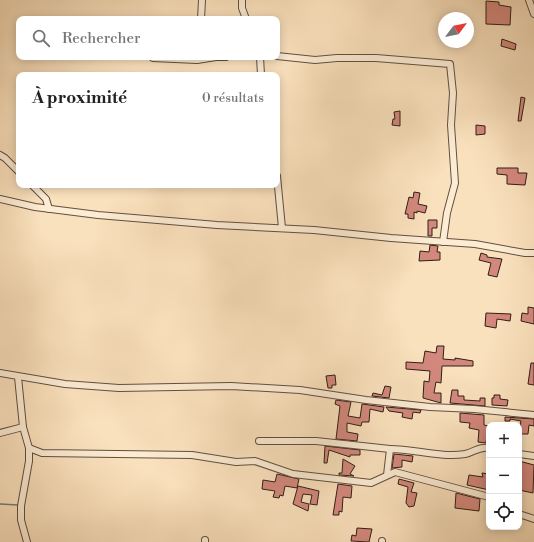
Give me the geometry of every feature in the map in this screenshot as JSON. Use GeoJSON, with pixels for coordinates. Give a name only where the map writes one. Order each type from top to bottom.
{"type":"FeatureCollection","features":[{"type":"Feature","properties":{"kind":"street"},"geometry":{"type":"LineString","coordinates":[[201,16],[202,0]]}},
{"type":"Feature","properties":{"kind":"street"},"geometry":{"type":"LineString","coordinates":[[242,0],[242,8],[245,16]]}},
{"type":"Feature","properties":{"kind":"street"},"geometry":{"type":"LineString","coordinates":[[530,0],[534,14]]}},
{"type":"Feature","properties":{"kind":"street"},"geometry":{"type":"LineString","coordinates":[[280,56],[315,60],[336,58],[376,58],[450,64],[453,93],[450,125],[455,183],[447,213],[443,242]]}},
{"type":"Feature","properties":{"kind":"street"},"geometry":{"type":"LineString","coordinates":[[260,60],[261,72]]}},
{"type":"Feature","properties":{"kind":"street"},"geometry":{"type":"LineString","coordinates":[[0,155],[16,169]]}},
{"type":"Feature","properties":{"kind":"street"},"geometry":{"type":"LineString","coordinates":[[35,188],[46,199],[50,209]]}},
{"type":"Feature","properties":{"kind":"street"},"geometry":{"type":"LineString","coordinates":[[278,188],[282,228]]}},
{"type":"Feature","properties":{"kind":"street"},"geometry":{"type":"LineString","coordinates":[[0,198],[50,209],[210,225],[282,228],[475,244],[525,253],[534,253]]}},
{"type":"Feature","properties":{"kind":"street"},"geometry":{"type":"LineString","coordinates":[[0,373],[65,384],[119,388],[231,386],[300,390],[430,407],[474,409],[534,415]]}},
{"type":"Feature","properties":{"kind":"street"},"geometry":{"type":"LineString","coordinates":[[18,377],[23,427],[29,448],[21,506],[21,520],[27,542]]}},
{"type":"Feature","properties":{"kind":"street"},"geometry":{"type":"LineString","coordinates":[[0,433],[23,427]]}},
{"type":"Feature","properties":{"kind":"street"},"geometry":{"type":"LineString","coordinates":[[259,441],[316,441],[390,449],[408,449],[449,455],[466,454],[482,447],[486,448]]}},
{"type":"Feature","properties":{"kind":"street"},"geometry":{"type":"LineString","coordinates":[[29,448],[42,454],[192,454],[236,462],[255,460],[294,474],[371,483],[395,472],[486,496]]}},
{"type":"Feature","properties":{"kind":"street"},"geometry":{"type":"LineString","coordinates":[[387,475],[390,449]]}},
{"type":"Feature","properties":{"kind":"street"},"geometry":{"type":"LineString","coordinates":[[522,454],[534,456]]}},
{"type":"Feature","properties":{"kind":"street"},"geometry":{"type":"LineString","coordinates":[[522,515],[534,519]]}},
{"type":"Feature","properties":{"kind":"building"},"geometry":{"type":"Polygon","coordinates":[[[486,1],[499,2],[499,5],[511,7],[510,25],[486,24],[486,1]]]}},
{"type":"Feature","properties":{"kind":"building"},"geometry":{"type":"Polygon","coordinates":[[[502,39],[516,44],[515,50],[501,46],[502,39]]]}},
{"type":"Feature","properties":{"kind":"building"},"geometry":{"type":"Polygon","coordinates":[[[521,97],[525,98],[521,121],[518,121],[521,97]]]}},
{"type":"Feature","properties":{"kind":"building"},"geometry":{"type":"Polygon","coordinates":[[[400,111],[400,126],[392,125],[393,119],[395,119],[394,112],[400,111]]]}},
{"type":"Feature","properties":{"kind":"building"},"geometry":{"type":"Polygon","coordinates":[[[476,125],[485,126],[485,134],[476,135],[476,125]]]}},
{"type":"Feature","properties":{"kind":"building"},"geometry":{"type":"Polygon","coordinates":[[[497,168],[518,168],[518,173],[527,173],[525,185],[507,184],[507,175],[497,174],[497,168]]]}},
{"type":"Feature","properties":{"kind":"building"},"geometry":{"type":"Polygon","coordinates":[[[414,192],[420,193],[418,204],[427,206],[425,213],[417,211],[417,213],[414,212],[414,219],[408,218],[408,214],[405,214],[409,197],[413,198],[414,192]]]}},
{"type":"Feature","properties":{"kind":"building"},"geometry":{"type":"Polygon","coordinates":[[[428,220],[437,220],[437,228],[432,228],[432,236],[428,236],[428,220]]]}},
{"type":"Feature","properties":{"kind":"building"},"geometry":{"type":"Polygon","coordinates":[[[430,245],[438,246],[437,252],[440,252],[440,260],[419,261],[420,251],[429,252],[430,245]]]}},
{"type":"Feature","properties":{"kind":"building"},"geometry":{"type":"Polygon","coordinates":[[[481,253],[487,255],[487,257],[502,259],[497,277],[488,275],[491,263],[479,260],[481,253]]]}},
{"type":"Feature","properties":{"kind":"building"},"geometry":{"type":"Polygon","coordinates":[[[528,307],[534,308],[534,324],[521,321],[522,313],[528,314],[528,307]]]}},
{"type":"Feature","properties":{"kind":"building"},"geometry":{"type":"Polygon","coordinates":[[[486,313],[511,314],[510,321],[497,319],[496,328],[485,326],[486,313]]]}},
{"type":"Feature","properties":{"kind":"building"},"geometry":{"type":"Polygon","coordinates":[[[437,346],[444,346],[443,359],[455,360],[455,358],[473,361],[473,366],[442,366],[441,383],[436,382],[434,393],[441,393],[441,403],[423,398],[424,381],[429,382],[430,371],[406,369],[406,362],[423,363],[425,351],[436,353],[437,346]]]}},
{"type":"Feature","properties":{"kind":"building"},"geometry":{"type":"Polygon","coordinates":[[[531,363],[534,363],[534,385],[528,384],[531,363]]]}},
{"type":"Feature","properties":{"kind":"building"},"geometry":{"type":"Polygon","coordinates":[[[335,375],[336,385],[332,385],[332,388],[328,388],[326,376],[335,375]]]}},
{"type":"Feature","properties":{"kind":"building"},"geometry":{"type":"Polygon","coordinates":[[[385,386],[391,387],[389,398],[372,396],[373,393],[382,395],[385,386]]]}},
{"type":"Feature","properties":{"kind":"building"},"geometry":{"type":"Polygon","coordinates":[[[452,390],[458,390],[458,396],[464,396],[464,400],[480,401],[480,398],[485,398],[485,406],[450,403],[452,390]]]}},
{"type":"Feature","properties":{"kind":"building"},"geometry":{"type":"Polygon","coordinates":[[[494,395],[500,395],[500,399],[508,400],[507,406],[492,405],[492,398],[494,398],[494,395]]]}},
{"type":"Feature","properties":{"kind":"building"},"geometry":{"type":"Polygon","coordinates":[[[336,400],[351,402],[348,416],[360,418],[362,404],[384,407],[383,412],[370,409],[369,422],[362,422],[361,426],[347,423],[347,432],[358,434],[357,441],[336,439],[340,406],[335,404],[336,400]]]}},
{"type":"Feature","properties":{"kind":"building"},"geometry":{"type":"Polygon","coordinates":[[[386,407],[421,410],[420,413],[413,412],[412,419],[402,417],[403,413],[389,411],[386,407]]]}},
{"type":"Feature","properties":{"kind":"building"},"geometry":{"type":"Polygon","coordinates":[[[460,413],[484,415],[484,425],[486,426],[486,443],[478,442],[479,430],[469,428],[470,423],[460,422],[460,413]]]}},
{"type":"Feature","properties":{"kind":"building"},"geometry":{"type":"Polygon","coordinates":[[[505,417],[534,419],[534,426],[529,425],[528,434],[522,434],[521,421],[510,419],[510,421],[505,421],[505,417]]]}},
{"type":"Feature","properties":{"kind":"building"},"geometry":{"type":"Polygon","coordinates":[[[325,446],[360,450],[360,455],[350,455],[350,457],[329,450],[327,463],[324,463],[325,446]]]}},
{"type":"Feature","properties":{"kind":"building"},"geometry":{"type":"Polygon","coordinates":[[[394,454],[413,456],[412,462],[402,460],[402,467],[392,468],[394,454]]]}},
{"type":"Feature","properties":{"kind":"building"},"geometry":{"type":"Polygon","coordinates":[[[343,459],[355,466],[350,474],[354,476],[339,475],[339,473],[342,473],[343,459]]]}},
{"type":"Feature","properties":{"kind":"building"},"geometry":{"type":"Polygon","coordinates":[[[522,462],[534,465],[533,493],[522,491],[522,462]]]}},
{"type":"Feature","properties":{"kind":"building"},"geometry":{"type":"Polygon","coordinates":[[[482,473],[486,474],[486,489],[467,485],[469,475],[483,477],[482,473]]]}},
{"type":"Feature","properties":{"kind":"building"},"geometry":{"type":"Polygon","coordinates":[[[277,474],[299,479],[297,488],[285,486],[283,496],[280,495],[279,498],[273,497],[275,491],[262,489],[263,480],[275,482],[277,474]]]}},
{"type":"Feature","properties":{"kind":"building"},"geometry":{"type":"Polygon","coordinates":[[[399,479],[414,483],[411,492],[417,493],[414,506],[409,507],[406,503],[408,487],[398,484],[399,479]]]}},
{"type":"Feature","properties":{"kind":"building"},"geometry":{"type":"Polygon","coordinates":[[[338,484],[352,486],[351,498],[343,497],[342,512],[339,511],[339,515],[333,515],[338,484]]]}},
{"type":"Feature","properties":{"kind":"building"},"geometry":{"type":"Polygon","coordinates":[[[298,486],[319,491],[317,505],[310,504],[312,495],[303,494],[301,502],[309,504],[308,511],[293,504],[298,486]]]}},
{"type":"Feature","properties":{"kind":"building"},"geometry":{"type":"Polygon","coordinates":[[[456,493],[480,499],[479,511],[455,508],[456,493]]]}},
{"type":"Feature","properties":{"kind":"building"},"geometry":{"type":"Polygon","coordinates":[[[357,528],[372,529],[369,542],[351,541],[352,535],[356,536],[357,528]]]}},
{"type":"Feature","properties":{"kind":"waterway"},"geometry":{"type":"LineString","coordinates":[[0,504],[18,505]]}}]}
